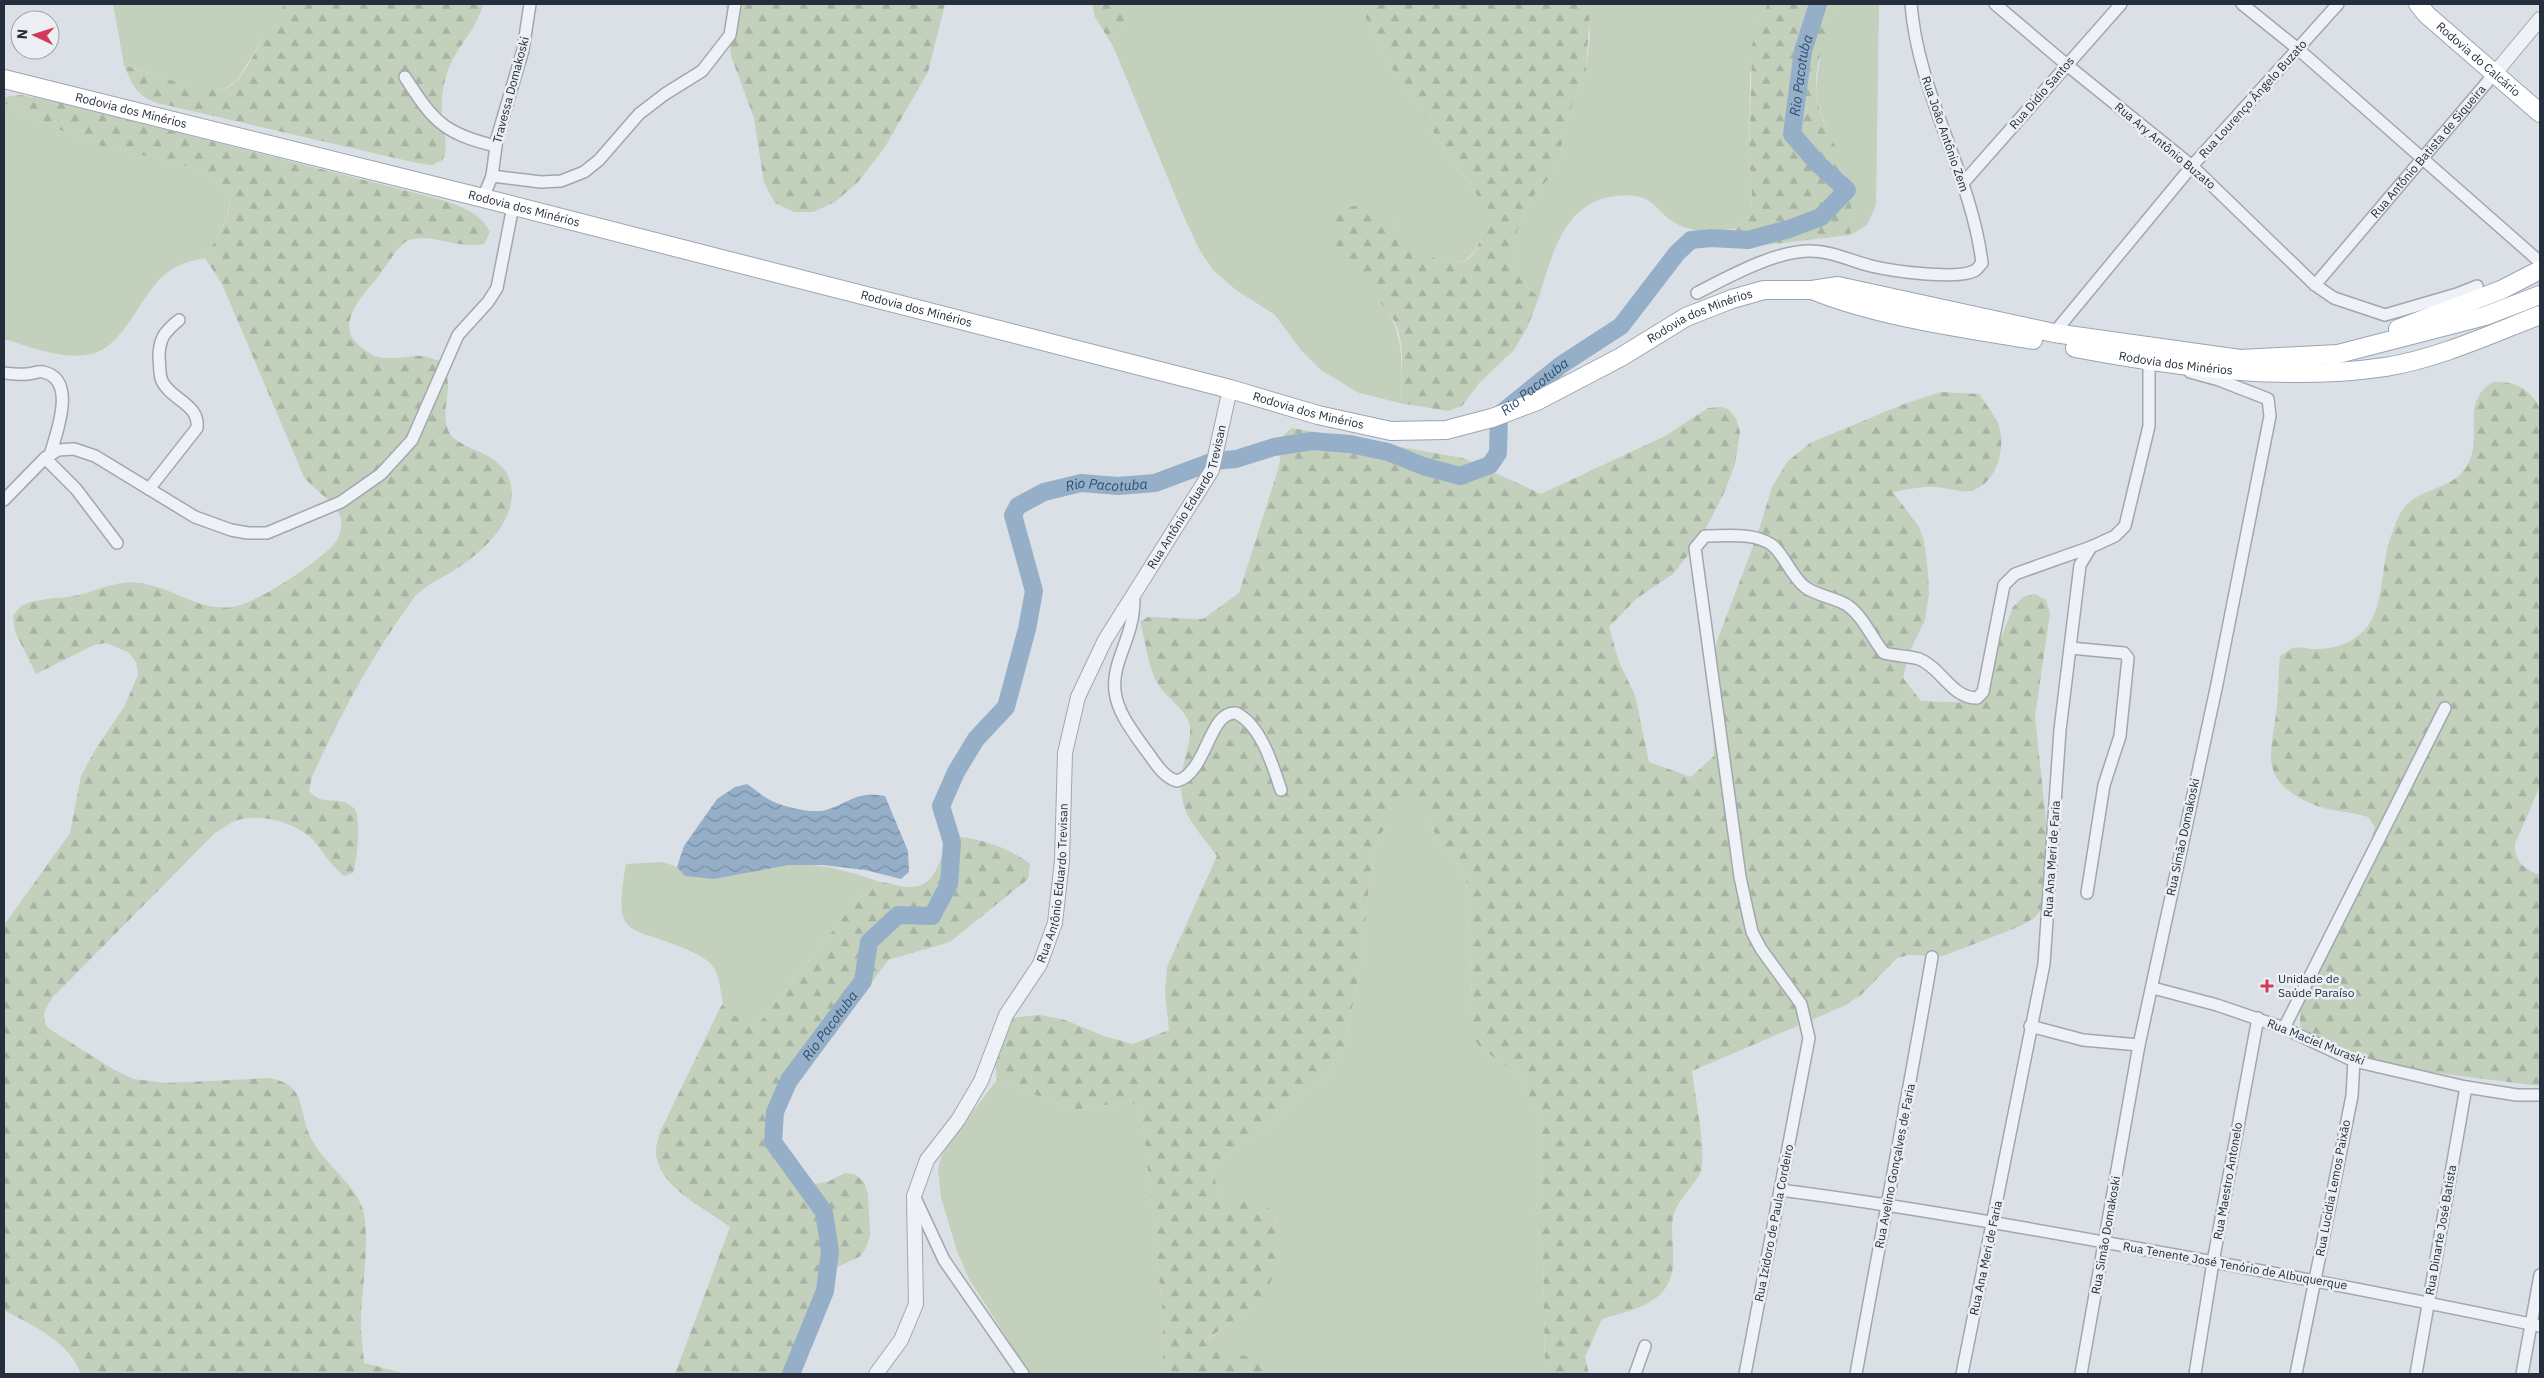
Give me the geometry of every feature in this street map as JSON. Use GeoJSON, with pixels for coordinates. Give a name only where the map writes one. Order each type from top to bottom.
{"type":"FeatureCollection","features":[{"type":"Feature","properties":{"kind":"main road","name":"Rodovia do Calcário"},"geometry":{"type":"LineString","coordinates":[[2418,4],[2427,15],[2540,113]]}},
{"type":"Feature","properties":{"kind":"main road","name":"Rodovia dos Minérios"},"geometry":{"type":"LineString","coordinates":[[4,79],[483,198],[1230,389],[1318,414],[1391,431],[1446,430],[1479,422],[1537,401],[1621,357],[1686,316],[1732,299],[1764,290],[1812,290],[1838,286],[2054,333],[2240,359],[2338,354],[2485,316],[2540,295]]}},
{"type":"Feature","properties":{"kind":"main road"},"geometry":{"type":"LineString","coordinates":[[2361,348],[2387,333],[2501,290],[2540,270]]}},
{"type":"Feature","properties":{"kind":"main road","name":"Rodovia dos Minérios"},"geometry":{"type":"LineString","coordinates":[[1812,290],[1832,298],[1920,319],[2149,361],[2303,373],[2386,367],[2479,339],[2540,316]]}},
{"type":"Feature","properties":{"kind":"main road"},"geometry":{"type":"LineString","coordinates":[[2479,339],[2540,328]]}},
{"type":"Feature","properties":{"kind":"street","name":"Travessa Domakoski"},"geometry":{"type":"LineString","coordinates":[[483,198],[492,176],[496,146],[523,50],[530,4]]}},
{"type":"Feature","properties":{"kind":"street"},"geometry":{"type":"LineString","coordinates":[[492,176],[541,182],[561,181],[584,172],[599,160],[639,114],[665,94],[702,71],[730,35],[736,4]]}},
{"type":"Feature","properties":{"kind":"street","name":"Rua João Antônio Zem"},"geometry":{"type":"LineString","coordinates":[[1697,294],[1743,270],[1795,252],[1809,250],[1823,252],[1874,267],[1922,273],[1957,275],[1975,271],[1982,263],[1964,182],[1924,79],[1911,4]]}},
{"type":"Feature","properties":{"kind":"street","name":"Rua Ary Antônio Buzato"},"geometry":{"type":"LineString","coordinates":[[1996,4],[2067,65],[2192,166],[2315,285],[2334,298],[2385,315],[2458,294],[2477,286]]}},
{"type":"Feature","properties":{"kind":"street","name":"Rua Didio Santos"},"geometry":{"type":"LineString","coordinates":[[1964,182],[2121,4]]}},
{"type":"Feature","properties":{"kind":"street"},"geometry":{"type":"LineString","coordinates":[[2242,4],[2298,50],[2540,262]]}},
{"type":"Feature","properties":{"kind":"street","name":"Rua Lourenço Ângelo Buzato"},"geometry":{"type":"LineString","coordinates":[[2054,333],[2192,166],[2338,4]]}},
{"type":"Feature","properties":{"kind":"street","name":"Rua Antônio Batista de Siqueira"},"geometry":{"type":"LineString","coordinates":[[2315,285],[2540,19]]}},
{"type":"Feature","properties":{"kind":"street"},"geometry":{"type":"LineString","coordinates":[[405,77],[439,124],[469,140],[496,146]]}},
{"type":"Feature","properties":{"kind":"street"},"geometry":{"type":"LineString","coordinates":[[4,500],[48,457],[58,450],[74,449],[95,456],[195,517],[231,530],[248,533],[267,533],[342,502],[381,474],[412,440],[458,335],[488,302],[497,288],[513,206]]}},
{"type":"Feature","properties":{"kind":"street"},"geometry":{"type":"LineString","coordinates":[[149,489],[196,428],[198,420],[195,413],[165,386],[160,374],[160,340],[164,332],[179,320]]}},
{"type":"Feature","properties":{"kind":"street"},"geometry":{"type":"LineString","coordinates":[[2091,547],[2115,536],[2125,526],[2149,426],[2149,361]]}},
{"type":"Feature","properties":{"kind":"street","name":"Rua Simão Domakoski"},"geometry":{"type":"LineString","coordinates":[[2080,1374],[2139,1045],[2153,988],[2270,416],[2268,399],[2219,380],[2188,372],[2175,364]]}},
{"type":"Feature","properties":{"kind":"street"},"geometry":{"type":"LineString","coordinates":[[4,373],[24,374],[42,371],[54,376],[63,391],[63,407],[48,457]]}},
{"type":"Feature","properties":{"kind":"street","name":"Rua Antônio Eduardo Trevisan"},"geometry":{"type":"LineString","coordinates":[[876,1374],[901,1340],[916,1304],[914,1196],[927,1160],[958,1120],[982,1080],[1006,1015],[1040,964],[1055,923],[1062,861],[1064,753],[1078,698],[1105,640],[1212,470],[1230,389]]}},
{"type":"Feature","properties":{"kind":"street"},"geometry":{"type":"LineString","coordinates":[[48,457],[76,489],[117,543]]}},
{"type":"Feature","properties":{"kind":"street","name":"Rua Izidoro de Paula Cordeiro"},"geometry":{"type":"LineString","coordinates":[[1745,1374],[1809,1038],[1801,1004],[1761,949],[1747,914],[1708,652],[1696,548],[1705,536],[1749,536],[1772,545],[1797,581],[1811,592],[1845,604],[1860,616],[1871,638],[1884,653],[1918,659],[1929,664],[1967,698],[1977,698],[1983,692],[2004,585],[2015,574],[2091,547]]}},
{"type":"Feature","properties":{"kind":"street","name":"Rua Ana Meri de Faria"},"geometry":{"type":"LineString","coordinates":[[1962,1374],[1994,1221],[2030,1026],[2044,964],[2060,730],[2080,565],[2091,547]]}},
{"type":"Feature","properties":{"kind":"street"},"geometry":{"type":"LineString","coordinates":[[1134,594],[1134,612],[1117,668],[1115,692],[1120,708],[1132,731],[1169,779],[1177,781],[1191,773],[1218,723],[1226,715],[1236,713],[1247,721],[1262,741],[1281,790]]}},
{"type":"Feature","properties":{"kind":"street"},"geometry":{"type":"LineString","coordinates":[[2070,648],[2124,652],[2128,658],[2120,736],[2104,785],[2087,893]]}},
{"type":"Feature","properties":{"kind":"street"},"geometry":{"type":"LineString","coordinates":[[2284,1028],[2445,708]]}},
{"type":"Feature","properties":{"kind":"street","name":"Rua Avelino Gonçalves de Faria"},"geometry":{"type":"LineString","coordinates":[[1856,1374],[1887,1204],[1898,1159],[1932,957]]}},
{"type":"Feature","properties":{"kind":"street","name":"Rua Maciel Muraski"},"geometry":{"type":"LineString","coordinates":[[2153,988],[2258,1018],[2284,1028],[2354,1061],[2466,1087],[2518,1095],[2540,1095]]}},
{"type":"Feature","properties":{"kind":"street","name":"Rua Maestro Antonelo"},"geometry":{"type":"LineString","coordinates":[[2195,1374],[2213,1262],[2258,1018]]}},
{"type":"Feature","properties":{"kind":"street"},"geometry":{"type":"LineString","coordinates":[[2030,1026],[2083,1040],[2139,1045]]}},
{"type":"Feature","properties":{"kind":"street","name":"Rua Lucidia Lemos Paixão"},"geometry":{"type":"LineString","coordinates":[[2296,1374],[2352,1096],[2354,1061]]}},
{"type":"Feature","properties":{"kind":"street","name":"Rua Dinarte José Batista"},"geometry":{"type":"LineString","coordinates":[[2416,1374],[2466,1087]]}},
{"type":"Feature","properties":{"kind":"street","name":"Rua Tenente José Tenório de Albuquerque"},"geometry":{"type":"LineString","coordinates":[[1780,1190],[1994,1221],[2315,1280],[2535,1325]]}},
{"type":"Feature","properties":{"kind":"street"},"geometry":{"type":"LineString","coordinates":[[914,1196],[944,1260],[1023,1374]]}},
{"type":"Feature","properties":{"kind":"street"},"geometry":{"type":"LineString","coordinates":[[2522,1374],[2535,1325],[2540,1275]]}},
{"type":"Feature","properties":{"kind":"street"},"geometry":{"type":"LineString","coordinates":[[1635,1374],[1645,1346]]}},
{"type":"Feature","properties":{"kind":"green space"},"geometry":{"type":"Polygon","coordinates":[[[113,4],[285,4],[237,80],[225,88],[216,90],[182,83],[124,65],[113,4]]]}},
{"type":"Feature","properties":{"kind":"green space"},"geometry":{"type":"Polygon","coordinates":[[[285,4],[483,4],[475,24],[452,60],[445,80],[442,93],[442,115],[446,143],[443,160],[432,165],[417,163],[157,103],[139,93],[130,79],[124,65],[192,86],[219,90],[227,88],[242,74],[285,4]]]}},
{"type":"Feature","properties":{"kind":"green space"},"geometry":{"type":"Polygon","coordinates":[[[726,4],[945,4],[928,72],[885,147],[858,182],[835,202],[813,212],[794,212],[775,203],[764,183],[754,118],[731,56],[726,4]]]}},
{"type":"Feature","properties":{"kind":"green space"},"geometry":{"type":"Polygon","coordinates":[[[1092,4],[1128,4],[1125,22],[1113,46],[1095,17],[1092,4]]]}},
{"type":"Feature","properties":{"kind":"green space"},"geometry":{"type":"Polygon","coordinates":[[[1128,4],[1361,4],[1372,32],[1386,59],[1450,159],[1476,192],[1481,210],[1482,221],[1479,242],[1469,258],[1460,262],[1441,262],[1432,257],[1414,243],[1392,221],[1379,299],[1388,311],[1398,336],[1401,361],[1400,403],[1359,393],[1321,370],[1301,350],[1275,315],[1236,290],[1212,269],[1198,247],[1182,212],[1113,46],[1125,22],[1128,4]]]}},
{"type":"Feature","properties":{"kind":"green space"},"geometry":{"type":"Polygon","coordinates":[[[1361,4],[1588,4],[1590,11],[1586,70],[1563,129],[1561,157],[1553,174],[1528,202],[1515,237],[1513,256],[1515,269],[1529,289],[1539,297],[1528,326],[1514,350],[1480,382],[1462,406],[1448,411],[1400,403],[1402,354],[1396,325],[1389,313],[1344,258],[1336,244],[1332,230],[1334,217],[1341,209],[1365,207],[1380,213],[1394,223],[1434,258],[1449,263],[1464,261],[1471,256],[1480,240],[1482,220],[1476,193],[1449,157],[1379,47],[1361,4]]]}},
{"type":"Feature","properties":{"kind":"green space"},"geometry":{"type":"Polygon","coordinates":[[[1588,4],[1768,4],[1757,21],[1750,76],[1749,157],[1752,191],[1751,214],[1735,229],[1701,230],[1677,224],[1650,202],[1639,197],[1630,195],[1617,196],[1593,202],[1580,211],[1561,236],[1539,297],[1529,289],[1515,269],[1513,256],[1515,237],[1528,202],[1553,174],[1561,157],[1563,129],[1586,70],[1590,36],[1588,4]]]}},
{"type":"Feature","properties":{"kind":"green space"},"geometry":{"type":"Polygon","coordinates":[[[1768,4],[1835,4],[1820,56],[1816,89],[1820,111],[1849,182],[1851,204],[1850,235],[1747,247],[1739,240],[1735,229],[1751,214],[1752,191],[1749,157],[1752,46],[1757,21],[1768,4]]]}},
{"type":"Feature","properties":{"kind":"green space"},"geometry":{"type":"Polygon","coordinates":[[[1835,4],[1879,4],[1876,205],[1867,225],[1850,235],[1851,196],[1819,107],[1816,90],[1821,49],[1835,4]]]}},
{"type":"Feature","properties":{"kind":"green space"},"geometry":{"type":"Polygon","coordinates":[[[21,95],[58,102],[435,198],[474,213],[490,232],[484,244],[464,244],[427,238],[418,238],[405,242],[395,252],[361,298],[349,323],[353,339],[374,356],[399,358],[422,356],[441,361],[448,379],[445,413],[448,430],[452,437],[459,442],[487,456],[504,469],[509,478],[512,491],[511,505],[506,517],[491,540],[470,559],[423,589],[413,599],[398,620],[358,685],[312,777],[309,791],[315,796],[324,800],[342,802],[354,808],[358,820],[358,840],[353,873],[344,876],[331,864],[307,834],[288,824],[266,818],[245,818],[235,821],[215,833],[53,997],[46,1008],[44,1016],[48,1028],[111,1068],[133,1079],[166,1083],[269,1078],[289,1085],[298,1097],[309,1134],[314,1144],[351,1188],[362,1207],[365,1218],[366,1245],[361,1323],[364,1363],[407,1374],[81,1374],[68,1352],[59,1343],[4,1310],[4,925],[70,833],[81,776],[95,750],[124,707],[138,675],[136,662],[128,652],[106,643],[94,645],[36,674],[15,632],[13,616],[22,606],[30,602],[79,595],[129,582],[160,588],[210,606],[232,607],[243,604],[286,581],[326,552],[338,539],[341,522],[339,513],[335,508],[304,477],[222,284],[205,258],[227,217],[230,200],[228,192],[220,182],[207,174],[169,161],[98,145],[62,131],[4,103],[4,97],[21,95]]]}},
{"type":"Feature","properties":{"kind":"green space"},"geometry":{"type":"Polygon","coordinates":[[[4,103],[62,131],[98,145],[190,167],[221,182],[228,192],[229,209],[219,235],[205,258],[172,269],[150,291],[123,331],[100,351],[76,356],[55,354],[4,339],[4,103]]]}},
{"type":"Feature","properties":{"kind":"green space"},"geometry":{"type":"Polygon","coordinates":[[[2493,382],[2508,383],[2521,387],[2531,395],[2540,408],[2540,786],[2515,844],[2515,850],[2516,856],[2525,867],[2540,875],[2540,1086],[2389,1067],[2311,1041],[2300,1026],[2300,1011],[2369,849],[2375,827],[2368,817],[2319,807],[2294,795],[2282,785],[2275,775],[2271,752],[2278,700],[2280,656],[2295,647],[2320,649],[2342,645],[2355,638],[2367,627],[2379,600],[2388,547],[2398,518],[2405,507],[2413,500],[2452,481],[2461,474],[2468,464],[2474,442],[2474,420],[2477,399],[2483,390],[2493,382]]]}},
{"type":"Feature","properties":{"kind":"green space"},"geometry":{"type":"Polygon","coordinates":[[[1941,392],[1979,394],[1998,423],[2001,443],[2000,453],[1993,473],[1987,481],[1970,491],[1930,487],[1893,492],[1919,527],[1924,541],[1928,572],[1929,594],[1925,620],[1909,653],[1903,678],[1921,701],[1976,703],[2013,607],[2023,597],[2035,594],[2046,600],[2050,613],[2035,717],[2046,820],[2053,851],[2043,908],[2033,919],[2018,927],[1943,956],[1909,955],[1897,958],[1861,995],[1844,1006],[1692,1071],[1702,1139],[1702,1164],[1700,1173],[1673,1215],[1673,1269],[1669,1282],[1653,1300],[1629,1311],[1602,1319],[1585,1357],[1589,1374],[1545,1374],[1543,1254],[1535,1216],[1542,1167],[1541,1124],[1522,1078],[1482,1049],[1474,1039],[1470,1017],[1472,996],[1466,876],[1455,860],[1438,842],[1433,828],[1409,795],[1377,839],[1368,893],[1363,954],[1343,1053],[1333,1069],[1322,1081],[1287,1106],[1259,1134],[1244,1141],[1213,1168],[1218,1194],[1266,1206],[1274,1213],[1280,1235],[1273,1275],[1264,1294],[1245,1313],[1205,1342],[1277,1367],[1284,1374],[1167,1374],[1162,1352],[1163,1316],[1141,1103],[1105,1105],[1082,1110],[1066,1107],[997,1080],[993,1044],[1009,1018],[1040,1015],[1065,1020],[1104,1036],[1133,1044],[1169,1030],[1165,992],[1167,967],[1217,856],[1188,816],[1184,806],[1181,783],[1190,737],[1189,721],[1156,680],[1150,664],[1140,622],[1148,617],[1203,619],[1239,593],[1279,466],[1284,435],[1292,428],[1463,458],[1541,494],[1665,436],[1708,408],[1721,407],[1728,409],[1736,418],[1740,432],[1735,464],[1724,493],[1700,540],[1673,574],[1636,599],[1609,627],[1619,662],[1635,695],[1649,762],[1691,777],[1714,756],[1711,668],[1717,641],[1757,536],[1772,487],[1787,462],[1810,443],[1904,404],[1941,392]]]}},
{"type":"Feature","properties":{"kind":"green space"},"geometry":{"type":"Polygon","coordinates":[[[1409,794],[1433,828],[1438,842],[1455,860],[1466,876],[1472,996],[1470,1017],[1482,1049],[1522,1078],[1541,1124],[1542,1167],[1535,1216],[1543,1254],[1545,1374],[1284,1374],[1205,1342],[1252,1307],[1278,1220],[1267,1207],[1218,1194],[1213,1168],[1244,1141],[1259,1134],[1287,1106],[1322,1081],[1333,1069],[1343,1053],[1363,954],[1368,893],[1377,839],[1409,794]]]}},
{"type":"Feature","properties":{"kind":"green space"},"geometry":{"type":"Polygon","coordinates":[[[961,837],[997,846],[1023,859],[1030,864],[1028,879],[950,942],[888,960],[783,1105],[782,1163],[809,1185],[827,1182],[845,1173],[855,1174],[864,1182],[868,1194],[870,1236],[865,1250],[859,1257],[837,1267],[824,1280],[792,1374],[675,1374],[730,1227],[696,1204],[673,1185],[664,1175],[658,1164],[656,1149],[660,1132],[720,1008],[723,1004],[728,1012],[756,1027],[858,899],[880,882],[907,887],[919,886],[928,881],[934,874],[946,848],[961,837]]]}},
{"type":"Feature","properties":{"kind":"green space"},"geometry":{"type":"Polygon","coordinates":[[[662,862],[695,872],[765,865],[816,865],[854,873],[880,882],[858,899],[755,1028],[735,1017],[726,1009],[723,1004],[718,977],[709,962],[688,950],[639,932],[624,919],[621,907],[626,864],[662,862]]]}},
{"type":"Feature","properties":{"kind":"green space"},"geometry":{"type":"Polygon","coordinates":[[[997,1080],[1066,1107],[1082,1110],[1105,1105],[1141,1102],[1163,1316],[1162,1352],[1167,1374],[1030,1374],[969,1279],[957,1251],[941,1197],[938,1169],[942,1155],[950,1141],[997,1080]]]}},
{"type":"Feature","properties":{"kind":"water"},"geometry":{"type":"Polygon","coordinates":[[[747,784],[777,803],[791,808],[807,810],[826,810],[859,796],[885,796],[908,851],[909,872],[901,879],[865,870],[823,865],[788,865],[714,879],[685,876],[677,867],[684,846],[717,799],[735,787],[747,784]]]}},
{"type":"Feature","properties":{"kind":"waterway","name":"Rio Pacotuba"},"geometry":{"type":"LineString","coordinates":[[791,1374],[825,1291],[830,1251],[824,1212],[773,1142],[775,1112],[789,1080],[863,981],[869,942],[898,915],[932,916],[949,884],[952,842],[941,806],[956,772],[976,739],[1006,707],[1027,629],[1034,591],[1013,515],[1018,506],[1044,492],[1081,483],[1118,486],[1155,483],[1214,461],[1236,459],[1274,447],[1312,441],[1350,444],[1388,452],[1423,466],[1460,476],[1490,465],[1498,453],[1499,415],[1561,365],[1621,326],[1677,253],[1691,240],[1711,238],[1748,240],[1789,229],[1821,217],[1847,190],[1818,164],[1792,134],[1803,51],[1818,4]]}},
{"type":"Feature","properties":{"kind":"place","name":"Unidade de Saúde Paraíso"},"geometry":{"type":"Point","coordinates":[2267,986]}}]}
